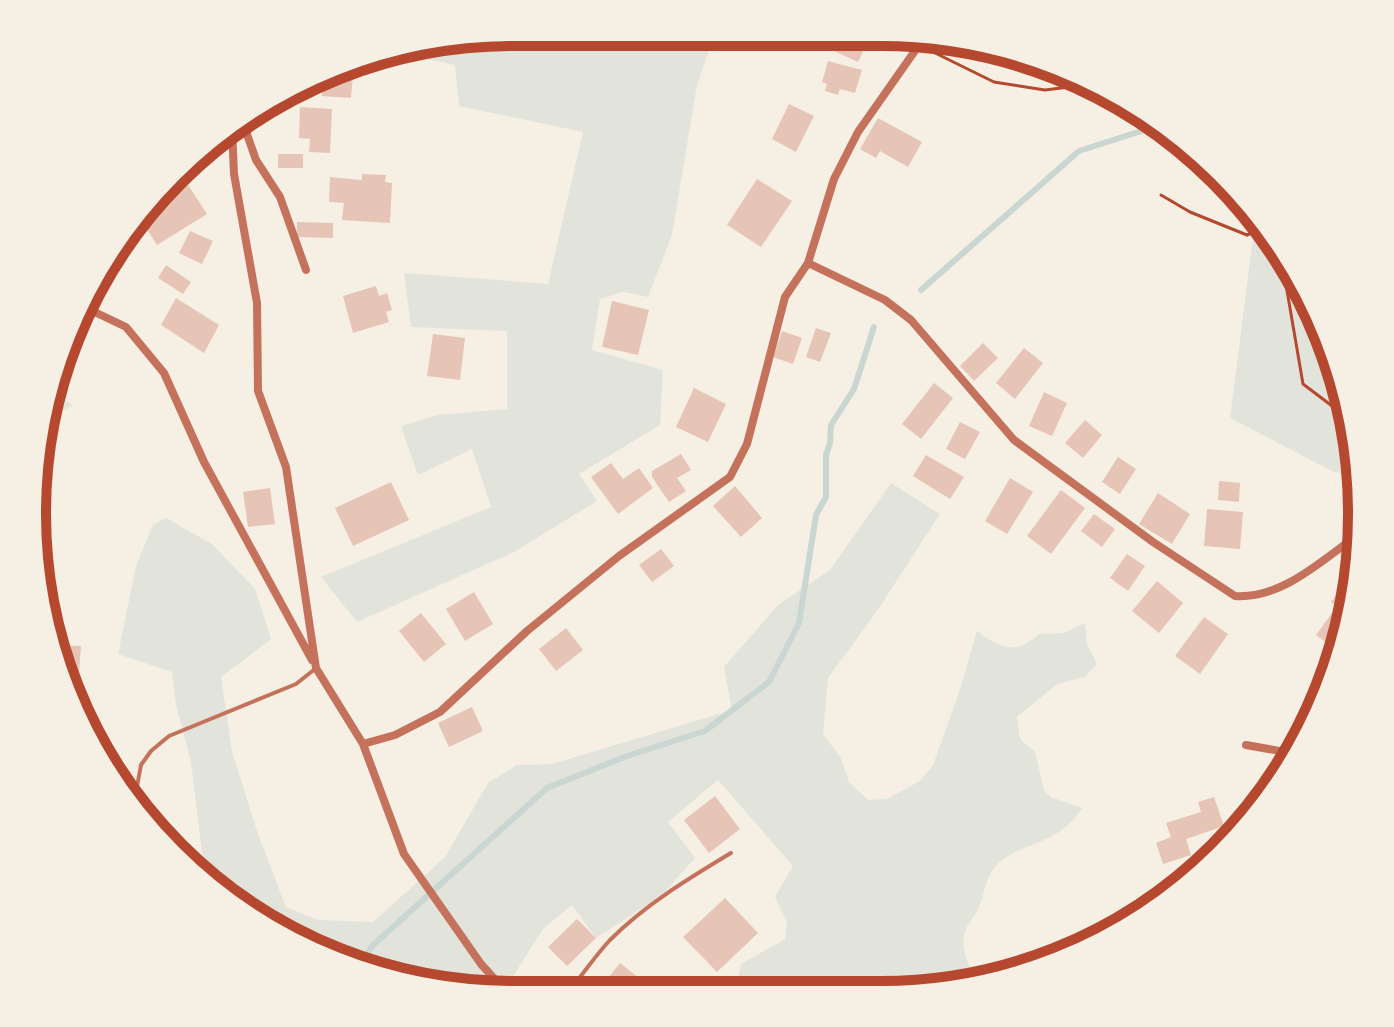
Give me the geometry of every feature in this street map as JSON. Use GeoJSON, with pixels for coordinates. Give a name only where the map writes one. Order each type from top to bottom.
{"type":"FeatureCollection","features":[{"type":"Feature","properties":{"kind":"street"},"geometry":{"type":"LineString","coordinates":[[363,744],[395,735],[440,712],[527,631],[619,556],[730,477],[747,444],[785,297],[808,263],[834,179],[852,144],[917,48]]}},
{"type":"Feature","properties":{"kind":"street"},"geometry":{"type":"LineString","coordinates":[[246,131],[256,160],[280,197],[306,270]]}},
{"type":"Feature","properties":{"kind":"street"},"geometry":{"type":"LineString","coordinates":[[233,140],[234,174],[257,303],[258,391],[286,467],[316,668]]}},
{"type":"Feature","properties":{"kind":"street"},"geometry":{"type":"LineString","coordinates":[[808,263],[885,300],[911,320],[1014,440],[1153,542],[1235,596],[1251,597],[1273,592],[1347,542]]}},
{"type":"Feature","properties":{"kind":"street"},"geometry":{"type":"LineString","coordinates":[[92,311],[126,327],[164,373],[204,462],[316,668],[363,744],[404,854],[496,980]]}},
{"type":"Feature","properties":{"kind":"street"},"geometry":{"type":"LineString","coordinates":[[1246,745],[1282,751]]}},
{"type":"Feature","properties":{"kind":"lane"},"geometry":{"type":"LineString","coordinates":[[137,789],[141,765],[151,751],[169,736],[296,684],[316,668]]}},
{"type":"Feature","properties":{"kind":"lane"},"geometry":{"type":"LineString","coordinates":[[576,981],[611,939],[655,900],[731,853]]}},
{"type":"Feature","properties":{"kind":"path"},"geometry":{"type":"LineString","coordinates":[[926,48],[994,82],[1045,90],[1070,87]]}},
{"type":"Feature","properties":{"kind":"path"},"geometry":{"type":"LineString","coordinates":[[1161,195],[1190,212],[1247,235],[1253,232]]}},
{"type":"Feature","properties":{"kind":"path"},"geometry":{"type":"LineString","coordinates":[[1285,281],[1303,384],[1336,409]]}},
{"type":"Feature","properties":{"kind":"shaded area"},"geometry":{"type":"Polygon","coordinates":[[[710,46],[697,85],[672,235],[648,297],[623,292],[600,299],[592,350],[663,370],[660,425],[579,474],[597,501],[514,552],[357,622],[321,577],[491,507],[472,449],[418,475],[401,426],[438,415],[507,409],[507,331],[411,327],[404,273],[548,284],[583,132],[459,106],[455,65],[415,57],[483,47],[710,46]]]}},
{"type":"Feature","properties":{"kind":"shaded area"},"geometry":{"type":"Polygon","coordinates":[[[1254,233],[1300,307],[1323,363],[1339,422],[1346,473],[1334,472],[1230,418],[1254,233]]]}},
{"type":"Feature","properties":{"kind":"shaded area"},"geometry":{"type":"Polygon","coordinates":[[[61,396],[73,406],[57,412],[61,396]]]}},
{"type":"Feature","properties":{"kind":"shaded area"},"geometry":{"type":"Polygon","coordinates":[[[891,483],[940,514],[879,608],[828,678],[823,734],[841,758],[849,782],[868,800],[887,799],[920,781],[933,765],[977,631],[1000,645],[1015,647],[1039,634],[1064,633],[1085,623],[1087,644],[1097,664],[1085,677],[1057,684],[1017,717],[1020,739],[1035,752],[1044,790],[1051,797],[1082,808],[1062,830],[1014,853],[995,867],[964,936],[966,956],[972,972],[911,980],[737,981],[741,964],[785,939],[787,923],[775,897],[793,866],[718,780],[668,822],[695,858],[662,895],[596,938],[572,905],[543,929],[510,981],[422,972],[363,956],[280,918],[203,863],[191,762],[176,705],[172,672],[118,654],[136,566],[153,525],[166,518],[212,544],[255,589],[271,639],[221,677],[232,752],[258,834],[286,907],[318,920],[373,922],[445,857],[488,783],[517,765],[552,764],[732,710],[724,667],[778,605],[830,570],[891,483]]]}},
{"type":"Feature","properties":{"kind":"building"},"geometry":{"type":"Polygon","coordinates":[[[823,46],[866,46],[858,62],[823,46]]]}},
{"type":"Feature","properties":{"kind":"building"},"geometry":{"type":"Polygon","coordinates":[[[828,61],[862,70],[855,93],[840,89],[838,95],[825,91],[827,84],[822,82],[828,61]]]}},
{"type":"Feature","properties":{"kind":"building"},"geometry":{"type":"Polygon","coordinates":[[[353,75],[351,98],[322,96],[323,87],[353,75]]]}},
{"type":"Feature","properties":{"kind":"building"},"geometry":{"type":"Polygon","coordinates":[[[789,104],[814,116],[796,152],[772,139],[789,104]]]}},
{"type":"Feature","properties":{"kind":"building"},"geometry":{"type":"Polygon","coordinates":[[[300,107],[332,109],[330,153],[309,152],[310,139],[299,138],[300,107]]]}},
{"type":"Feature","properties":{"kind":"building"},"geometry":{"type":"Polygon","coordinates":[[[878,118],[922,142],[908,167],[880,151],[876,158],[860,149],[878,118]]]}},
{"type":"Feature","properties":{"kind":"building"},"geometry":{"type":"Polygon","coordinates":[[[278,154],[303,154],[303,168],[278,168],[278,154]]]}},
{"type":"Feature","properties":{"kind":"building"},"geometry":{"type":"Polygon","coordinates":[[[362,174],[386,175],[385,182],[392,183],[390,223],[342,220],[344,203],[329,202],[330,177],[362,180],[362,174]]]}},
{"type":"Feature","properties":{"kind":"building"},"geometry":{"type":"Polygon","coordinates":[[[757,179],[792,201],[761,247],[727,225],[757,179]]]}},
{"type":"Feature","properties":{"kind":"building"},"geometry":{"type":"Polygon","coordinates":[[[185,181],[207,214],[157,245],[145,226],[185,181]]]}},
{"type":"Feature","properties":{"kind":"building"},"geometry":{"type":"Polygon","coordinates":[[[297,222],[333,223],[333,238],[297,237],[297,222]]]}},
{"type":"Feature","properties":{"kind":"building"},"geometry":{"type":"Polygon","coordinates":[[[190,231],[213,241],[202,264],[179,253],[190,231]]]}},
{"type":"Feature","properties":{"kind":"building"},"geometry":{"type":"Polygon","coordinates":[[[166,265],[191,282],[183,294],[158,278],[166,265]]]}},
{"type":"Feature","properties":{"kind":"building"},"geometry":{"type":"Polygon","coordinates":[[[376,286],[379,296],[387,293],[392,310],[386,312],[389,322],[353,333],[343,296],[376,286]]]}},
{"type":"Feature","properties":{"kind":"building"},"geometry":{"type":"Polygon","coordinates":[[[176,298],[219,325],[204,353],[161,325],[176,298]]]}},
{"type":"Feature","properties":{"kind":"building"},"geometry":{"type":"Polygon","coordinates":[[[612,301],[649,310],[638,355],[602,347],[612,301]]]}},
{"type":"Feature","properties":{"kind":"building"},"geometry":{"type":"Polygon","coordinates":[[[816,328],[831,333],[820,362],[806,357],[816,328]]]}},
{"type":"Feature","properties":{"kind":"building"},"geometry":{"type":"Polygon","coordinates":[[[782,331],[802,338],[793,364],[773,357],[782,331]]]}},
{"type":"Feature","properties":{"kind":"building"},"geometry":{"type":"Polygon","coordinates":[[[433,334],[465,338],[460,380],[427,376],[433,334]]]}},
{"type":"Feature","properties":{"kind":"building"},"geometry":{"type":"Polygon","coordinates":[[[983,343],[998,358],[974,381],[960,366],[983,343]]]}},
{"type":"Feature","properties":{"kind":"building"},"geometry":{"type":"Polygon","coordinates":[[[1024,348],[1043,363],[1015,399],[996,383],[1024,348]]]}},
{"type":"Feature","properties":{"kind":"building"},"geometry":{"type":"Polygon","coordinates":[[[934,383],[953,398],[921,439],[902,424],[934,383]]]}},
{"type":"Feature","properties":{"kind":"building"},"geometry":{"type":"Polygon","coordinates":[[[694,388],[726,404],[708,442],[676,427],[694,388]]]}},
{"type":"Feature","properties":{"kind":"building"},"geometry":{"type":"Polygon","coordinates":[[[1044,392],[1067,403],[1052,436],[1029,426],[1044,392]]]}},
{"type":"Feature","properties":{"kind":"building"},"geometry":{"type":"Polygon","coordinates":[[[1085,420],[1102,435],[1083,458],[1065,443],[1085,420]]]}},
{"type":"Feature","properties":{"kind":"building"},"geometry":{"type":"Polygon","coordinates":[[[960,422],[980,432],[965,459],[946,449],[960,422]]]}},
{"type":"Feature","properties":{"kind":"building"},"geometry":{"type":"Polygon","coordinates":[[[681,454],[691,470],[677,478],[686,491],[669,502],[652,477],[652,471],[681,454]]]}},
{"type":"Feature","properties":{"kind":"building"},"geometry":{"type":"Polygon","coordinates":[[[926,455],[964,477],[950,499],[913,476],[926,455]]]}},
{"type":"Feature","properties":{"kind":"building"},"geometry":{"type":"Polygon","coordinates":[[[1118,457],[1136,469],[1120,494],[1102,482],[1118,457]]]}},
{"type":"Feature","properties":{"kind":"building"},"geometry":{"type":"Polygon","coordinates":[[[611,463],[623,479],[639,468],[653,488],[618,514],[591,477],[611,463]]]}},
{"type":"Feature","properties":{"kind":"building"},"geometry":{"type":"Polygon","coordinates":[[[1010,478],[1033,492],[1007,534],[985,521],[1010,478]]]}},
{"type":"Feature","properties":{"kind":"building"},"geometry":{"type":"Polygon","coordinates":[[[1219,481],[1240,483],[1239,502],[1218,500],[1219,481]]]}},
{"type":"Feature","properties":{"kind":"building"},"geometry":{"type":"Polygon","coordinates":[[[391,482],[409,520],[353,546],[335,508],[391,482]]]}},
{"type":"Feature","properties":{"kind":"building"},"geometry":{"type":"Polygon","coordinates":[[[735,486],[762,518],[741,537],[713,506],[735,486]]]}},
{"type":"Feature","properties":{"kind":"building"},"geometry":{"type":"Polygon","coordinates":[[[270,488],[275,524],[248,527],[243,492],[270,488]]]}},
{"type":"Feature","properties":{"kind":"building"},"geometry":{"type":"Polygon","coordinates":[[[1061,490],[1085,508],[1051,554],[1027,536],[1061,490]]]}},
{"type":"Feature","properties":{"kind":"building"},"geometry":{"type":"Polygon","coordinates":[[[1158,493],[1190,514],[1172,544],[1139,524],[1158,493]]]}},
{"type":"Feature","properties":{"kind":"building"},"geometry":{"type":"Polygon","coordinates":[[[1207,509],[1243,512],[1240,549],[1204,546],[1207,509]]]}},
{"type":"Feature","properties":{"kind":"building"},"geometry":{"type":"Polygon","coordinates":[[[1094,514],[1115,529],[1102,547],[1081,531],[1094,514]]]}},
{"type":"Feature","properties":{"kind":"building"},"geometry":{"type":"Polygon","coordinates":[[[46,527],[50,527],[54,567],[49,567],[46,527]]]}},
{"type":"Feature","properties":{"kind":"building"},"geometry":{"type":"Polygon","coordinates":[[[661,549],[674,566],[652,582],[639,565],[661,549]]]}},
{"type":"Feature","properties":{"kind":"building"},"geometry":{"type":"Polygon","coordinates":[[[1127,554],[1145,566],[1128,591],[1110,578],[1127,554]]]}},
{"type":"Feature","properties":{"kind":"building"},"geometry":{"type":"Polygon","coordinates":[[[1157,581],[1183,603],[1159,633],[1132,611],[1157,581]]]}},
{"type":"Feature","properties":{"kind":"building"},"geometry":{"type":"Polygon","coordinates":[[[1342,586],[1329,644],[1316,635],[1337,606],[1331,602],[1342,586]]]}},
{"type":"Feature","properties":{"kind":"building"},"geometry":{"type":"Polygon","coordinates":[[[474,592],[493,624],[465,641],[446,609],[474,592]]]}},
{"type":"Feature","properties":{"kind":"building"},"geometry":{"type":"Polygon","coordinates":[[[421,613],[446,644],[424,662],[399,631],[421,613]]]}},
{"type":"Feature","properties":{"kind":"building"},"geometry":{"type":"Polygon","coordinates":[[[1204,617],[1228,634],[1200,674],[1175,656],[1204,617]]]}},
{"type":"Feature","properties":{"kind":"building"},"geometry":{"type":"Polygon","coordinates":[[[566,628],[583,650],[556,671],[539,649],[566,628]]]}},
{"type":"Feature","properties":{"kind":"building"},"geometry":{"type":"Polygon","coordinates":[[[65,645],[81,646],[79,672],[74,672],[65,645]]]}},
{"type":"Feature","properties":{"kind":"building"},"geometry":{"type":"Polygon","coordinates":[[[472,707],[483,731],[449,747],[438,723],[472,707]]]}},
{"type":"Feature","properties":{"kind":"building"},"geometry":{"type":"Polygon","coordinates":[[[715,796],[740,829],[709,853],[684,820],[715,796]]]}},
{"type":"Feature","properties":{"kind":"building"},"geometry":{"type":"Polygon","coordinates":[[[1214,797],[1224,826],[1186,839],[1191,855],[1163,864],[1156,843],[1171,837],[1166,823],[1201,812],[1198,802],[1214,797]]]}},
{"type":"Feature","properties":{"kind":"building"},"geometry":{"type":"Polygon","coordinates":[[[725,898],[758,933],[717,972],[683,937],[725,898]]]}},
{"type":"Feature","properties":{"kind":"building"},"geometry":{"type":"Polygon","coordinates":[[[577,919],[596,938],[567,966],[548,947],[577,919]]]}},
{"type":"Feature","properties":{"kind":"building"},"geometry":{"type":"Polygon","coordinates":[[[620,963],[643,981],[606,981],[620,963]]]}},
{"type":"Feature","properties":{"kind":"waterway"},"geometry":{"type":"LineString","coordinates":[[921,290],[1079,151],[1146,129]]}},
{"type":"Feature","properties":{"kind":"waterway"},"geometry":{"type":"LineString","coordinates":[[365,957],[372,946],[547,788],[627,756],[705,731],[769,682],[799,623],[816,515],[826,497],[826,455],[831,425],[854,389],[874,327]]}}]}
